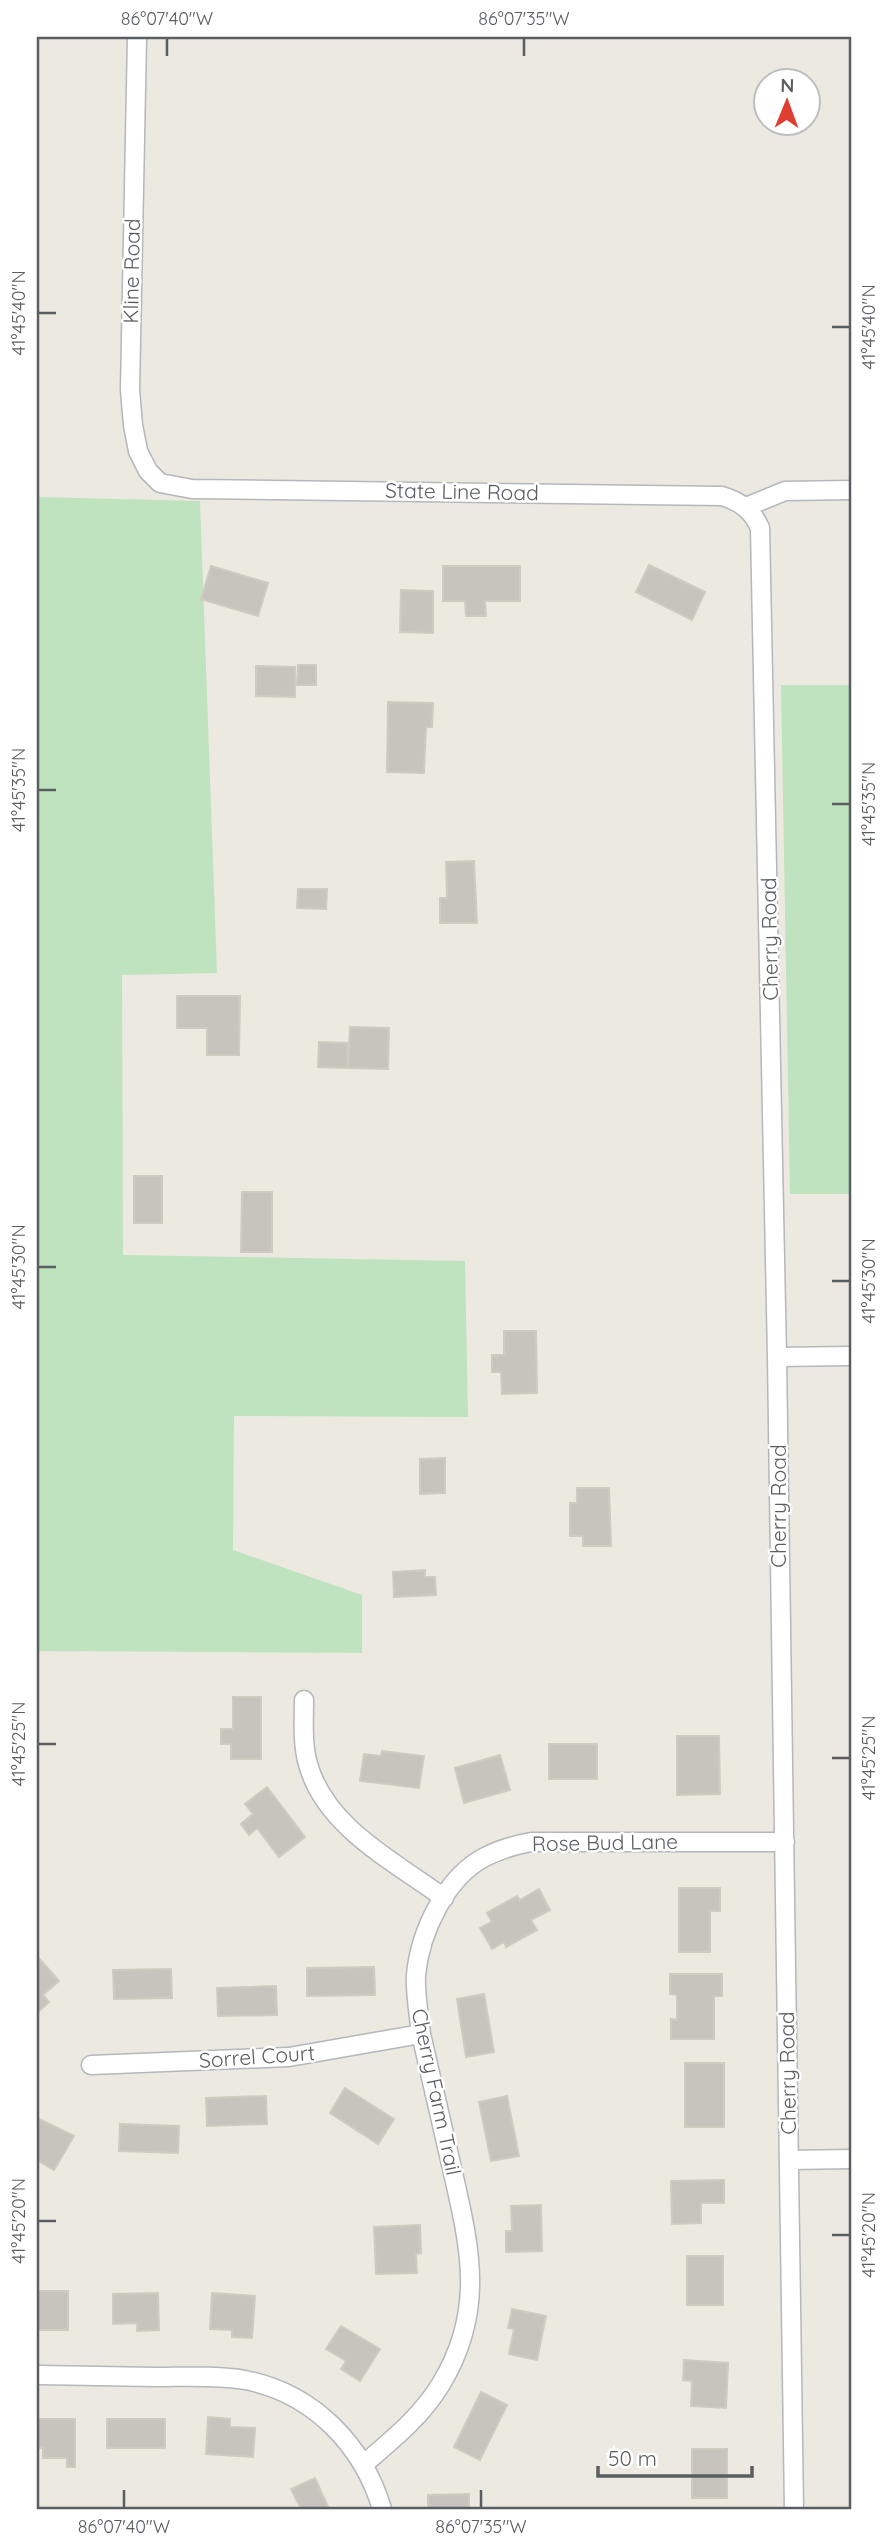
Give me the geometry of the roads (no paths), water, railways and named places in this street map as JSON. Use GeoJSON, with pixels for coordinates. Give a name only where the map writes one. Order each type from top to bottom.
{"type":"FeatureCollection","features":[{"type":"Feature","properties":{"kind":"street","name":"Kline Road"},"geometry":{"type":"LineString","coordinates":[[137,37],[131,402],[138,451],[148,471],[160,482],[174,487]]}},
{"type":"Feature","properties":{"kind":"street","name":"State Line Road"},"geometry":{"type":"LineString","coordinates":[[174,487],[691,494],[722,496],[747,507]]}},
{"type":"Feature","properties":{"kind":"street"},"geometry":{"type":"LineString","coordinates":[[747,507],[785,491],[851,490]]}},
{"type":"Feature","properties":{"kind":"street","name":"Cherry Road"},"geometry":{"type":"LineString","coordinates":[[747,507],[755,515],[760,528],[763,549],[794,2509]]}},
{"type":"Feature","properties":{"kind":"street"},"geometry":{"type":"LineString","coordinates":[[777,1357],[851,1356]]}},
{"type":"Feature","properties":{"kind":"street"},"geometry":{"type":"LineString","coordinates":[[304,1699],[303,1734],[308,1765],[326,1802],[363,1839],[444,1898]]}},
{"type":"Feature","properties":{"kind":"street","name":"Rose Bud Lane"},"geometry":{"type":"LineString","coordinates":[[444,1898],[453,1884],[483,1857],[531,1842],[785,1842]]}},
{"type":"Feature","properties":{"kind":"street","name":"Cherry Farm Trail"},"geometry":{"type":"LineString","coordinates":[[364,2464],[408,2425],[441,2385],[462,2334],[468,2307],[470,2250],[421,2034],[416,1975],[426,1936],[444,1898]]}},
{"type":"Feature","properties":{"kind":"street","name":"Sorrel Court"},"geometry":{"type":"LineString","coordinates":[[91,2065],[289,2057],[421,2034]]}},
{"type":"Feature","properties":{"kind":"street"},"geometry":{"type":"LineString","coordinates":[[790,2160],[851,2159]]}},
{"type":"Feature","properties":{"kind":"street"},"geometry":{"type":"LineString","coordinates":[[37,2375],[225,2378],[268,2386],[299,2400],[327,2420],[364,2464],[382,2509]]}}]}
